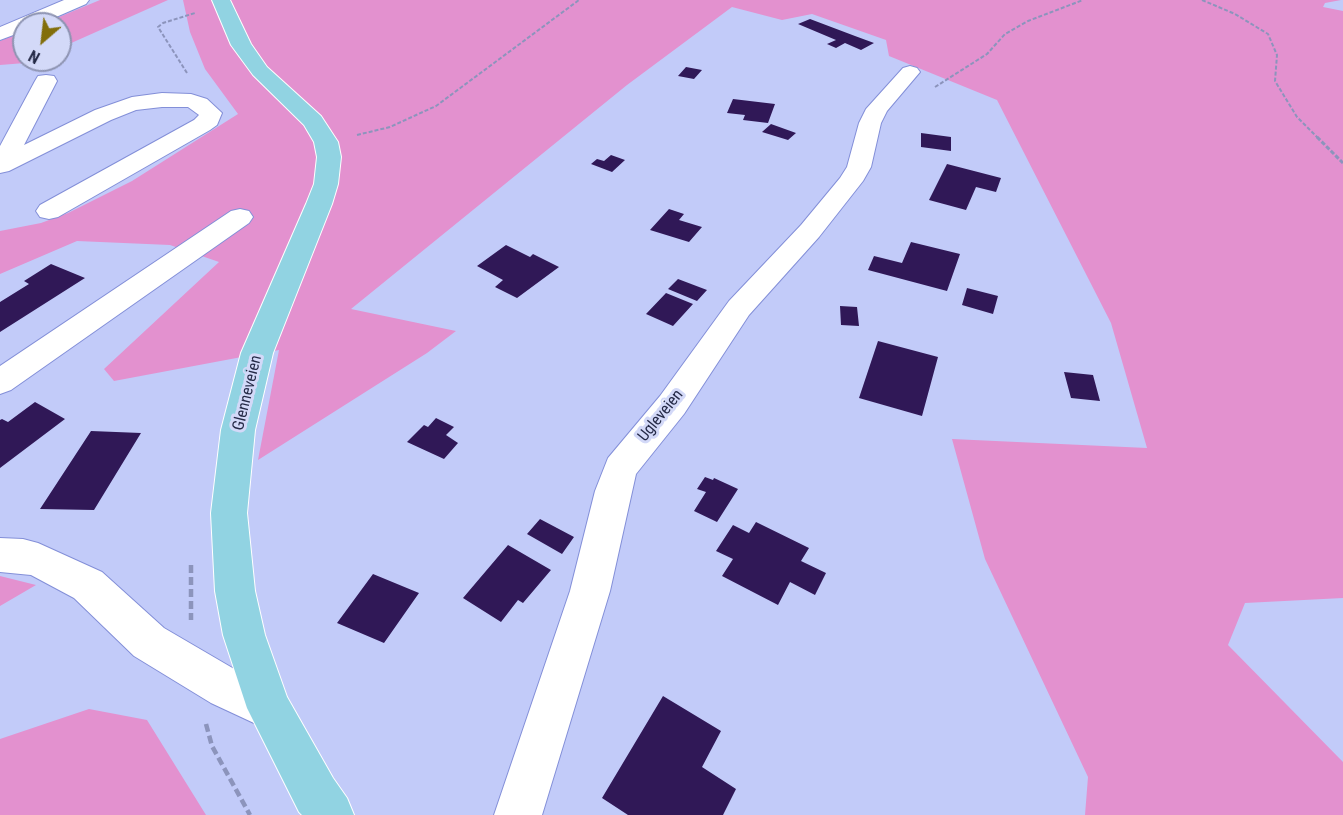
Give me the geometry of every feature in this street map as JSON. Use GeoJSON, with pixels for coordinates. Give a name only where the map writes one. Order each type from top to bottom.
{"type":"FeatureCollection","features":[{"type":"Feature","properties":{"kind":"main road"},"geometry":{"type":"LineString","coordinates":[[211,6],[260,71],[313,122],[326,142]]}},
{"type":"Feature","properties":{"kind":"main road","name":"Glenneveien"},"geometry":{"type":"LineString","coordinates":[[326,142],[329,157],[326,184],[257,353],[238,430],[232,475],[230,522],[235,591],[244,635],[269,708],[316,795],[330,815]]}},
{"type":"Feature","properties":{"kind":"street"},"geometry":{"type":"LineString","coordinates":[[0,34],[76,1]]}},
{"type":"Feature","properties":{"kind":"street","name":"Ugleveien"},"geometry":{"type":"LineString","coordinates":[[518,815],[590,591],[620,468],[672,405],[739,308],[810,231],[851,181],[859,167],[870,123],[878,110],[922,80]]}},
{"type":"Feature","properties":{"kind":"street"},"geometry":{"type":"LineString","coordinates":[[1,165],[46,81]]}},
{"type":"Feature","properties":{"kind":"street"},"geometry":{"type":"LineString","coordinates":[[1,165],[119,108],[146,102],[183,101],[199,104],[211,113],[209,120],[49,211]]}},
{"type":"Feature","properties":{"kind":"street"},"geometry":{"type":"LineString","coordinates":[[0,382],[240,217]]}},
{"type":"Feature","properties":{"kind":"street"},"geometry":{"type":"LineString","coordinates":[[0,555],[23,556],[38,560],[71,575],[88,585],[149,642],[226,688],[269,708]]}},
{"type":"Feature","properties":{"kind":"path"},"geometry":{"type":"LineString","coordinates":[[326,142],[390,127],[436,106],[579,0]]}},
{"type":"Feature","properties":{"kind":"path"},"geometry":{"type":"LineString","coordinates":[[922,80],[987,54],[1013,30],[1028,21],[1083,0]]}},
{"type":"Feature","properties":{"kind":"path"},"geometry":{"type":"LineString","coordinates":[[1202,0],[1235,14],[1268,34],[1277,55],[1275,81],[1297,117],[1343,163]]}},
{"type":"Feature","properties":{"kind":"path"},"geometry":{"type":"LineString","coordinates":[[183,101],[195,86],[158,27],[211,6]]}},
{"type":"Feature","properties":{"kind":"shaded area"},"geometry":{"type":"Polygon","coordinates":[[[100,0],[168,0],[72,43],[71,12],[100,0]]]}},
{"type":"Feature","properties":{"kind":"shaded area"},"geometry":{"type":"Polygon","coordinates":[[[183,0],[1341,0],[1325,3],[1323,7],[1343,11],[1343,598],[1245,603],[1228,645],[1343,762],[1343,815],[1085,815],[1088,777],[985,559],[952,439],[1147,448],[1111,323],[997,100],[889,56],[886,40],[812,14],[782,20],[732,7],[627,85],[351,309],[456,331],[427,353],[258,460],[279,350],[114,381],[104,369],[219,262],[170,245],[77,241],[0,274],[0,231],[41,223],[68,213],[132,181],[238,114],[205,69],[190,32],[183,0]]]}},
{"type":"Feature","properties":{"kind":"shaded area"},"geometry":{"type":"Polygon","coordinates":[[[12,36],[12,64],[0,65],[0,41],[12,36]]]}},
{"type":"Feature","properties":{"kind":"shaded area"},"geometry":{"type":"Polygon","coordinates":[[[0,576],[36,585],[0,606],[0,576]]]}},
{"type":"Feature","properties":{"kind":"shaded area"},"geometry":{"type":"Polygon","coordinates":[[[89,709],[147,720],[206,815],[0,815],[0,739],[89,709]]]}},
{"type":"Feature","properties":{"kind":"building"},"geometry":{"type":"Polygon","coordinates":[[[810,19],[874,43],[861,50],[845,43],[836,48],[827,44],[836,40],[798,24],[810,19]]]}},
{"type":"Feature","properties":{"kind":"building"},"geometry":{"type":"Polygon","coordinates":[[[686,67],[702,70],[694,79],[678,76],[686,67]]]}},
{"type":"Feature","properties":{"kind":"building"},"geometry":{"type":"Polygon","coordinates":[[[733,99],[775,104],[768,123],[743,120],[745,115],[727,113],[733,99]]]}},
{"type":"Feature","properties":{"kind":"building"},"geometry":{"type":"Polygon","coordinates":[[[771,124],[796,133],[788,140],[762,132],[771,124]]]}},
{"type":"Feature","properties":{"kind":"building"},"geometry":{"type":"Polygon","coordinates":[[[921,133],[951,137],[951,151],[921,147],[921,133]]]}},
{"type":"Feature","properties":{"kind":"building"},"geometry":{"type":"Polygon","coordinates":[[[611,155],[625,160],[612,172],[591,164],[597,159],[604,161],[611,155]]]}},
{"type":"Feature","properties":{"kind":"building"},"geometry":{"type":"Polygon","coordinates":[[[947,164],[1001,178],[996,192],[976,187],[966,210],[929,200],[947,164]]]}},
{"type":"Feature","properties":{"kind":"building"},"geometry":{"type":"Polygon","coordinates":[[[669,209],[684,214],[679,220],[702,227],[689,242],[650,230],[669,209]]]}},
{"type":"Feature","properties":{"kind":"building"},"geometry":{"type":"Polygon","coordinates":[[[911,242],[960,254],[947,291],[868,270],[874,256],[902,263],[911,242]]]}},
{"type":"Feature","properties":{"kind":"building"},"geometry":{"type":"Polygon","coordinates":[[[506,245],[530,257],[533,254],[559,267],[517,298],[495,287],[503,280],[477,266],[506,245]]]}},
{"type":"Feature","properties":{"kind":"building"},"geometry":{"type":"Polygon","coordinates":[[[51,264],[85,278],[0,332],[0,302],[29,284],[24,281],[51,264]]]}},
{"type":"Feature","properties":{"kind":"building"},"geometry":{"type":"Polygon","coordinates":[[[678,279],[707,290],[697,301],[668,289],[678,279]]]}},
{"type":"Feature","properties":{"kind":"building"},"geometry":{"type":"Polygon","coordinates":[[[967,288],[998,296],[993,314],[962,305],[967,288]]]}},
{"type":"Feature","properties":{"kind":"building"},"geometry":{"type":"Polygon","coordinates":[[[666,293],[693,304],[673,326],[646,314],[666,293]]]}},
{"type":"Feature","properties":{"kind":"building"},"geometry":{"type":"Polygon","coordinates":[[[840,306],[857,307],[859,326],[841,325],[840,306]]]}},
{"type":"Feature","properties":{"kind":"building"},"geometry":{"type":"Polygon","coordinates":[[[878,341],[938,357],[922,416],[859,398],[878,341]]]}},
{"type":"Feature","properties":{"kind":"building"},"geometry":{"type":"Polygon","coordinates":[[[1064,372],[1093,375],[1100,401],[1071,398],[1064,372]]]}},
{"type":"Feature","properties":{"kind":"building"},"geometry":{"type":"Polygon","coordinates":[[[35,402],[65,419],[0,468],[0,420],[8,422],[35,402]]]}},
{"type":"Feature","properties":{"kind":"building"},"geometry":{"type":"Polygon","coordinates":[[[436,418],[454,427],[446,435],[458,443],[444,459],[407,442],[424,425],[428,427],[436,418]]]}},
{"type":"Feature","properties":{"kind":"building"},"geometry":{"type":"Polygon","coordinates":[[[91,431],[141,433],[94,510],[40,509],[91,431]]]}},
{"type":"Feature","properties":{"kind":"building"},"geometry":{"type":"Polygon","coordinates":[[[705,477],[713,480],[714,478],[738,489],[717,522],[694,511],[706,492],[697,489],[705,477]]]}},
{"type":"Feature","properties":{"kind":"building"},"geometry":{"type":"Polygon","coordinates":[[[540,519],[574,537],[562,554],[527,534],[540,519]]]}},
{"type":"Feature","properties":{"kind":"building"},"geometry":{"type":"Polygon","coordinates":[[[756,522],[809,548],[801,561],[826,573],[815,595],[790,582],[778,605],[722,576],[733,559],[716,551],[733,525],[749,533],[756,522]]]}},
{"type":"Feature","properties":{"kind":"building"},"geometry":{"type":"Polygon","coordinates":[[[508,545],[551,570],[523,603],[518,600],[501,622],[463,598],[508,545]]]}},
{"type":"Feature","properties":{"kind":"building"},"geometry":{"type":"Polygon","coordinates":[[[373,574],[419,593],[384,643],[337,623],[373,574]]]}},
{"type":"Feature","properties":{"kind":"building"},"geometry":{"type":"Polygon","coordinates":[[[663,696],[721,731],[702,767],[736,789],[723,815],[628,815],[602,798],[663,696]]]}}]}
